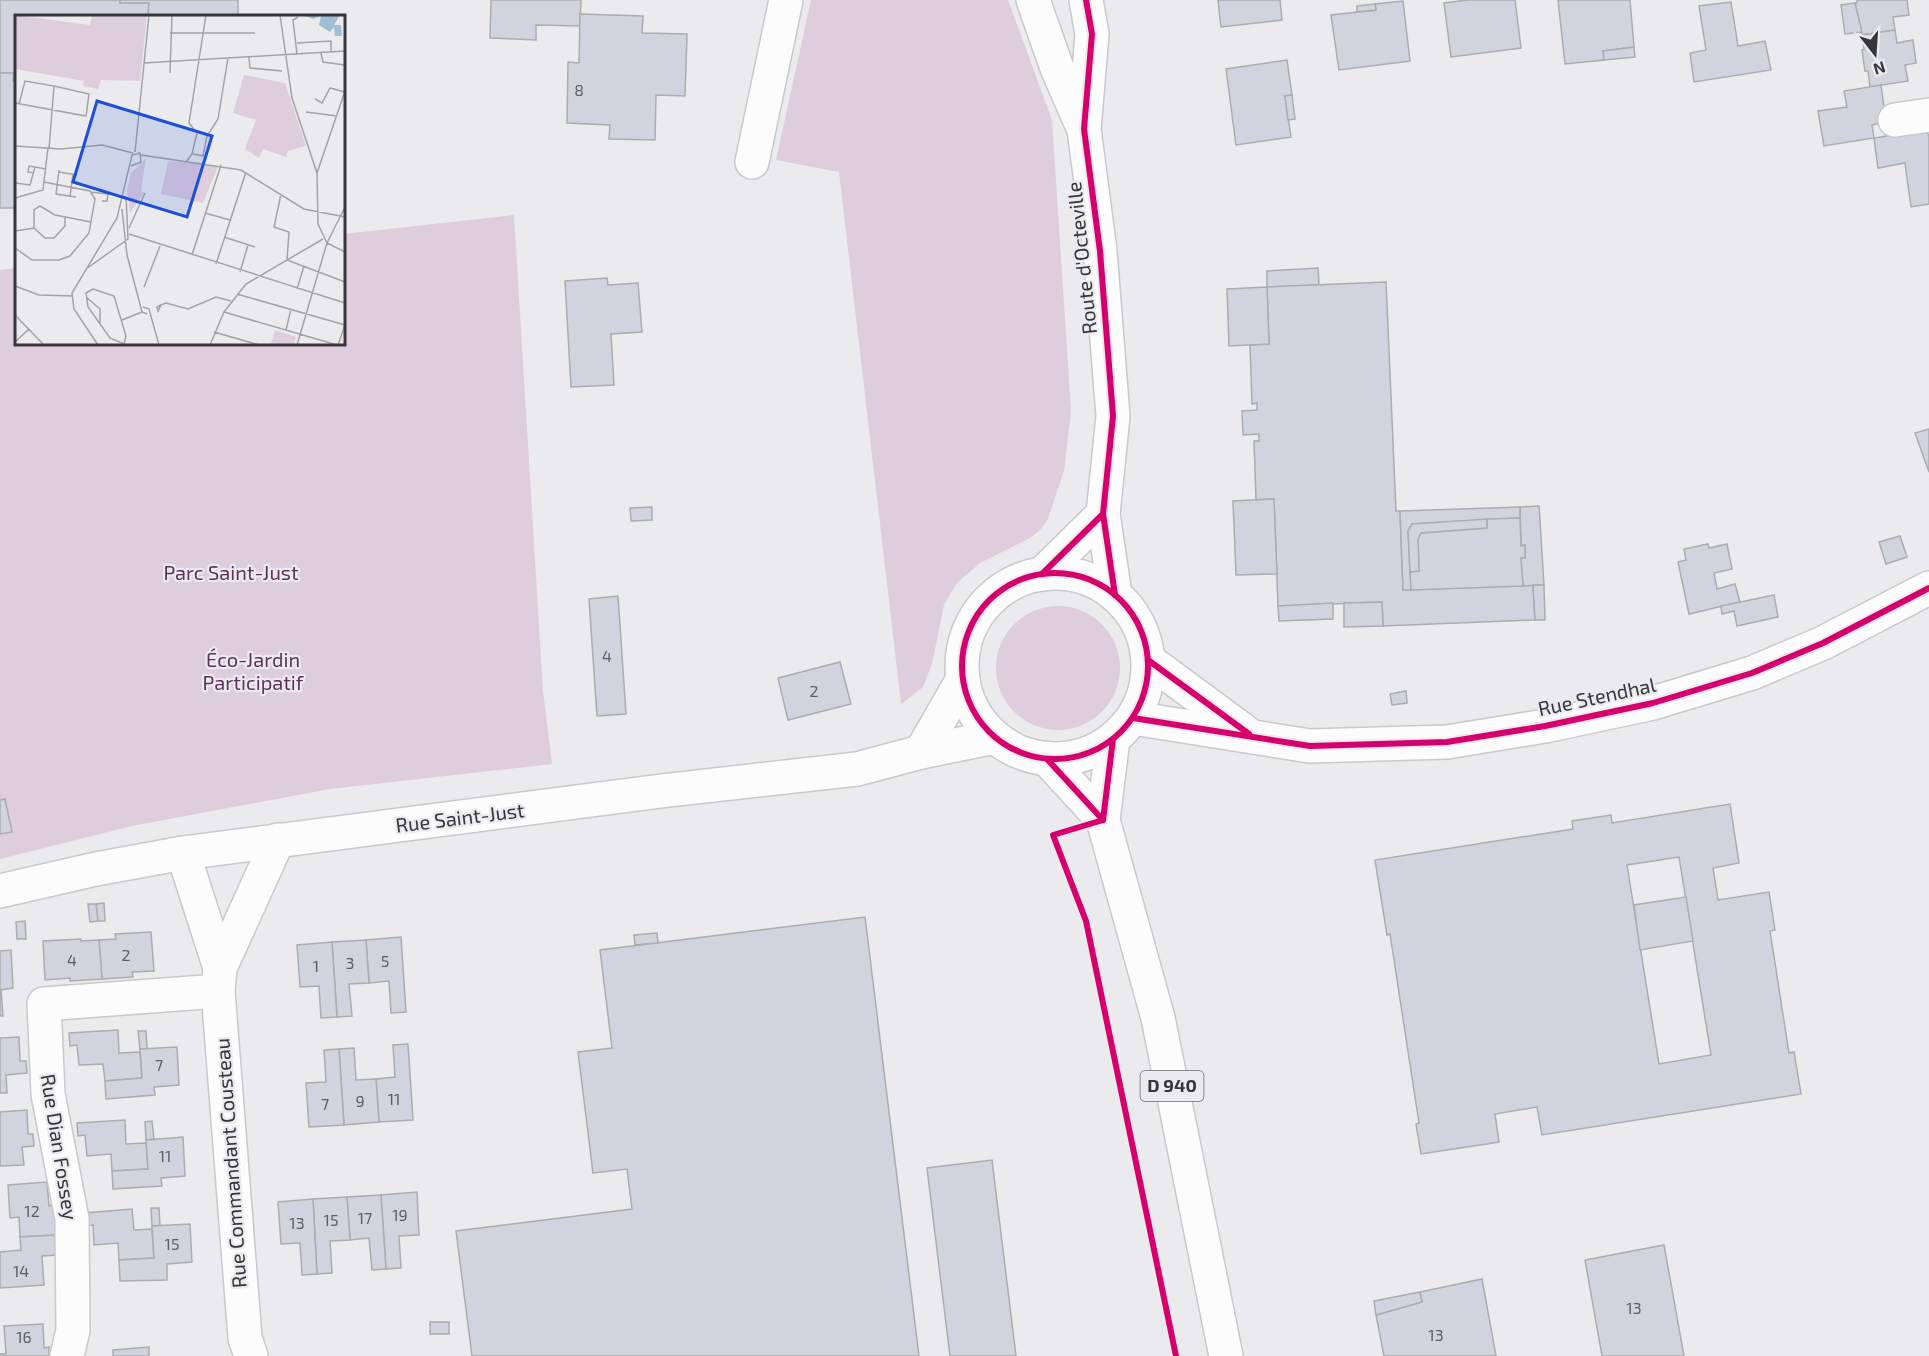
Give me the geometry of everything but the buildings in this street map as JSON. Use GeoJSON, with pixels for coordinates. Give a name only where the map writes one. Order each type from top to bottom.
{"type":"FeatureCollection","features":[{"type":"Feature","properties":{"kind":"street"},"geometry":{"type":"LineString","coordinates":[[752,162],[786,0]]}},
{"type":"Feature","properties":{"kind":"street","name":"Route d'Octeville"},"geometry":{"type":"LineString","coordinates":[[1033,0],[1057,68],[1084,129]]}},
{"type":"Feature","properties":{"kind":"street","name":"Route d'Octeville"},"geometry":{"type":"LineString","coordinates":[[1086,0],[1092,34],[1084,129],[1100,251],[1113,416],[1103,514],[1115,595]]}},
{"type":"Feature","properties":{"kind":"street"},"geometry":{"type":"LineString","coordinates":[[1895,120],[1929,115]]}},
{"type":"Feature","properties":{"kind":"street"},"geometry":{"type":"LineString","coordinates":[[1042,574],[1103,514]]}},
{"type":"Feature","properties":{"kind":"street"},"geometry":{"type":"LineString","coordinates":[[1042,574],[1068,574],[1093,581],[1115,595],[1132,613],[1140,628],[1144,636],[1148,660],[1146,690],[1123,728],[1093,752],[1070,758],[1047,759],[1019,752],[995,737],[980,721],[969,701],[963,679],[964,650],[973,622],[991,599],[1014,583],[1042,574]]}},
{"type":"Feature","properties":{"kind":"street","name":"Rue Stendhal"},"geometry":{"type":"LineString","coordinates":[[1123,728],[1251,735],[1310,746],[1447,742],[1545,726],[1643,705],[1752,673],[1822,643],[1929,588]]}},
{"type":"Feature","properties":{"kind":"street","name":"Rue Stendhal"},"geometry":{"type":"LineString","coordinates":[[1148,660],[1251,735]]}},
{"type":"Feature","properties":{"kind":"street"},"geometry":{"type":"LineString","coordinates":[[921,752],[963,679]]}},
{"type":"Feature","properties":{"kind":"street","name":"D 940"},"geometry":{"type":"LineString","coordinates":[[1103,820],[1123,728]]}},
{"type":"Feature","properties":{"kind":"street","name":"Rue Saint-Just"},"geometry":{"type":"LineString","coordinates":[[0,891],[96,869],[183,853],[661,791],[857,769],[921,752],[995,737]]}},
{"type":"Feature","properties":{"kind":"street","name":"D 940"},"geometry":{"type":"LineString","coordinates":[[1047,759],[1103,820],[1158,1018],[1226,1356]]}},
{"type":"Feature","properties":{"kind":"street","name":"Rue Commandant Cousteau"},"geometry":{"type":"LineString","coordinates":[[219,980],[278,840]]}},
{"type":"Feature","properties":{"kind":"street","name":"Rue Commandant Cousteau"},"geometry":{"type":"LineString","coordinates":[[183,853],[219,980],[245,1338],[251,1356]]}},
{"type":"Feature","properties":{"kind":"street","name":"Rue Dian Fossey"},"geometry":{"type":"LineString","coordinates":[[67,1356],[73,1330],[72,1218],[48,1094],[44,1004],[219,980]]}},
{"type":"Feature","properties":{"kind":"green space"},"geometry":{"type":"Polygon","coordinates":[[[811,0],[1008,0],[1052,120],[1071,411],[1064,471],[1048,519],[1041,529],[1030,538],[980,563],[957,583],[944,605],[932,664],[923,687],[901,704],[839,172],[776,160],[811,0]]]}},
{"type":"Feature","properties":{"kind":"green space","name":"Parc Saint-Just"},"geometry":{"type":"Polygon","coordinates":[[[514,215],[543,691],[552,764],[330,789],[132,826],[0,859],[0,270],[15,268],[15,345],[345,345],[345,234],[514,215]]]}},
{"type":"Feature","properties":{"kind":"green space"},"geometry":{"type":"Polygon","coordinates":[[[1058,606],[1082,611],[1102,624],[1115,644],[1120,668],[1115,692],[1102,712],[1082,725],[1058,730],[1034,725],[1014,712],[1001,692],[996,668],[1001,644],[1014,624],[1034,611],[1058,606]]]}},
{"type":"Feature","properties":{"kind":"cycle path"},"geometry":{"type":"LineString","coordinates":[[1086,0],[1092,34],[1084,129],[1100,251],[1113,416],[1103,514],[1115,595]]}},
{"type":"Feature","properties":{"kind":"cycle path"},"geometry":{"type":"LineString","coordinates":[[1042,574],[1103,514]]}},
{"type":"Feature","properties":{"kind":"cycle path"},"geometry":{"type":"LineString","coordinates":[[1055,573],[1073,575],[1090,581],[1106,589],[1120,601],[1132,615],[1140,631],[1146,648],[1148,666],[1146,684],[1140,701],[1132,717],[1120,731],[1106,743],[1090,751],[1073,757],[1055,759],[1037,757],[1020,751],[1004,743],[990,731],[978,717],[970,701],[964,684],[962,666],[964,648],[970,631],[978,615],[990,601],[1004,589],[1020,581],[1037,575],[1055,573]]}},
{"type":"Feature","properties":{"kind":"cycle path"},"geometry":{"type":"LineString","coordinates":[[1133,718],[1310,746],[1447,742],[1545,726],[1653,703],[1752,673],[1823,643],[1929,588]]}},
{"type":"Feature","properties":{"kind":"cycle path"},"geometry":{"type":"LineString","coordinates":[[1148,660],[1249,734]]}},
{"type":"Feature","properties":{"kind":"cycle path"},"geometry":{"type":"LineString","coordinates":[[1103,820],[1113,739]]}},
{"type":"Feature","properties":{"kind":"cycle path"},"geometry":{"type":"LineString","coordinates":[[1047,759],[1103,820]]}},
{"type":"Feature","properties":{"kind":"cycle path"},"geometry":{"type":"LineString","coordinates":[[1103,820],[1053,835],[1086,921],[1176,1356]]}},
{"type":"Feature","properties":{"kind":"park label","name":"Éco-Jardin Participatif"},"geometry":{"type":"Point","coordinates":[253,672]}}]}
